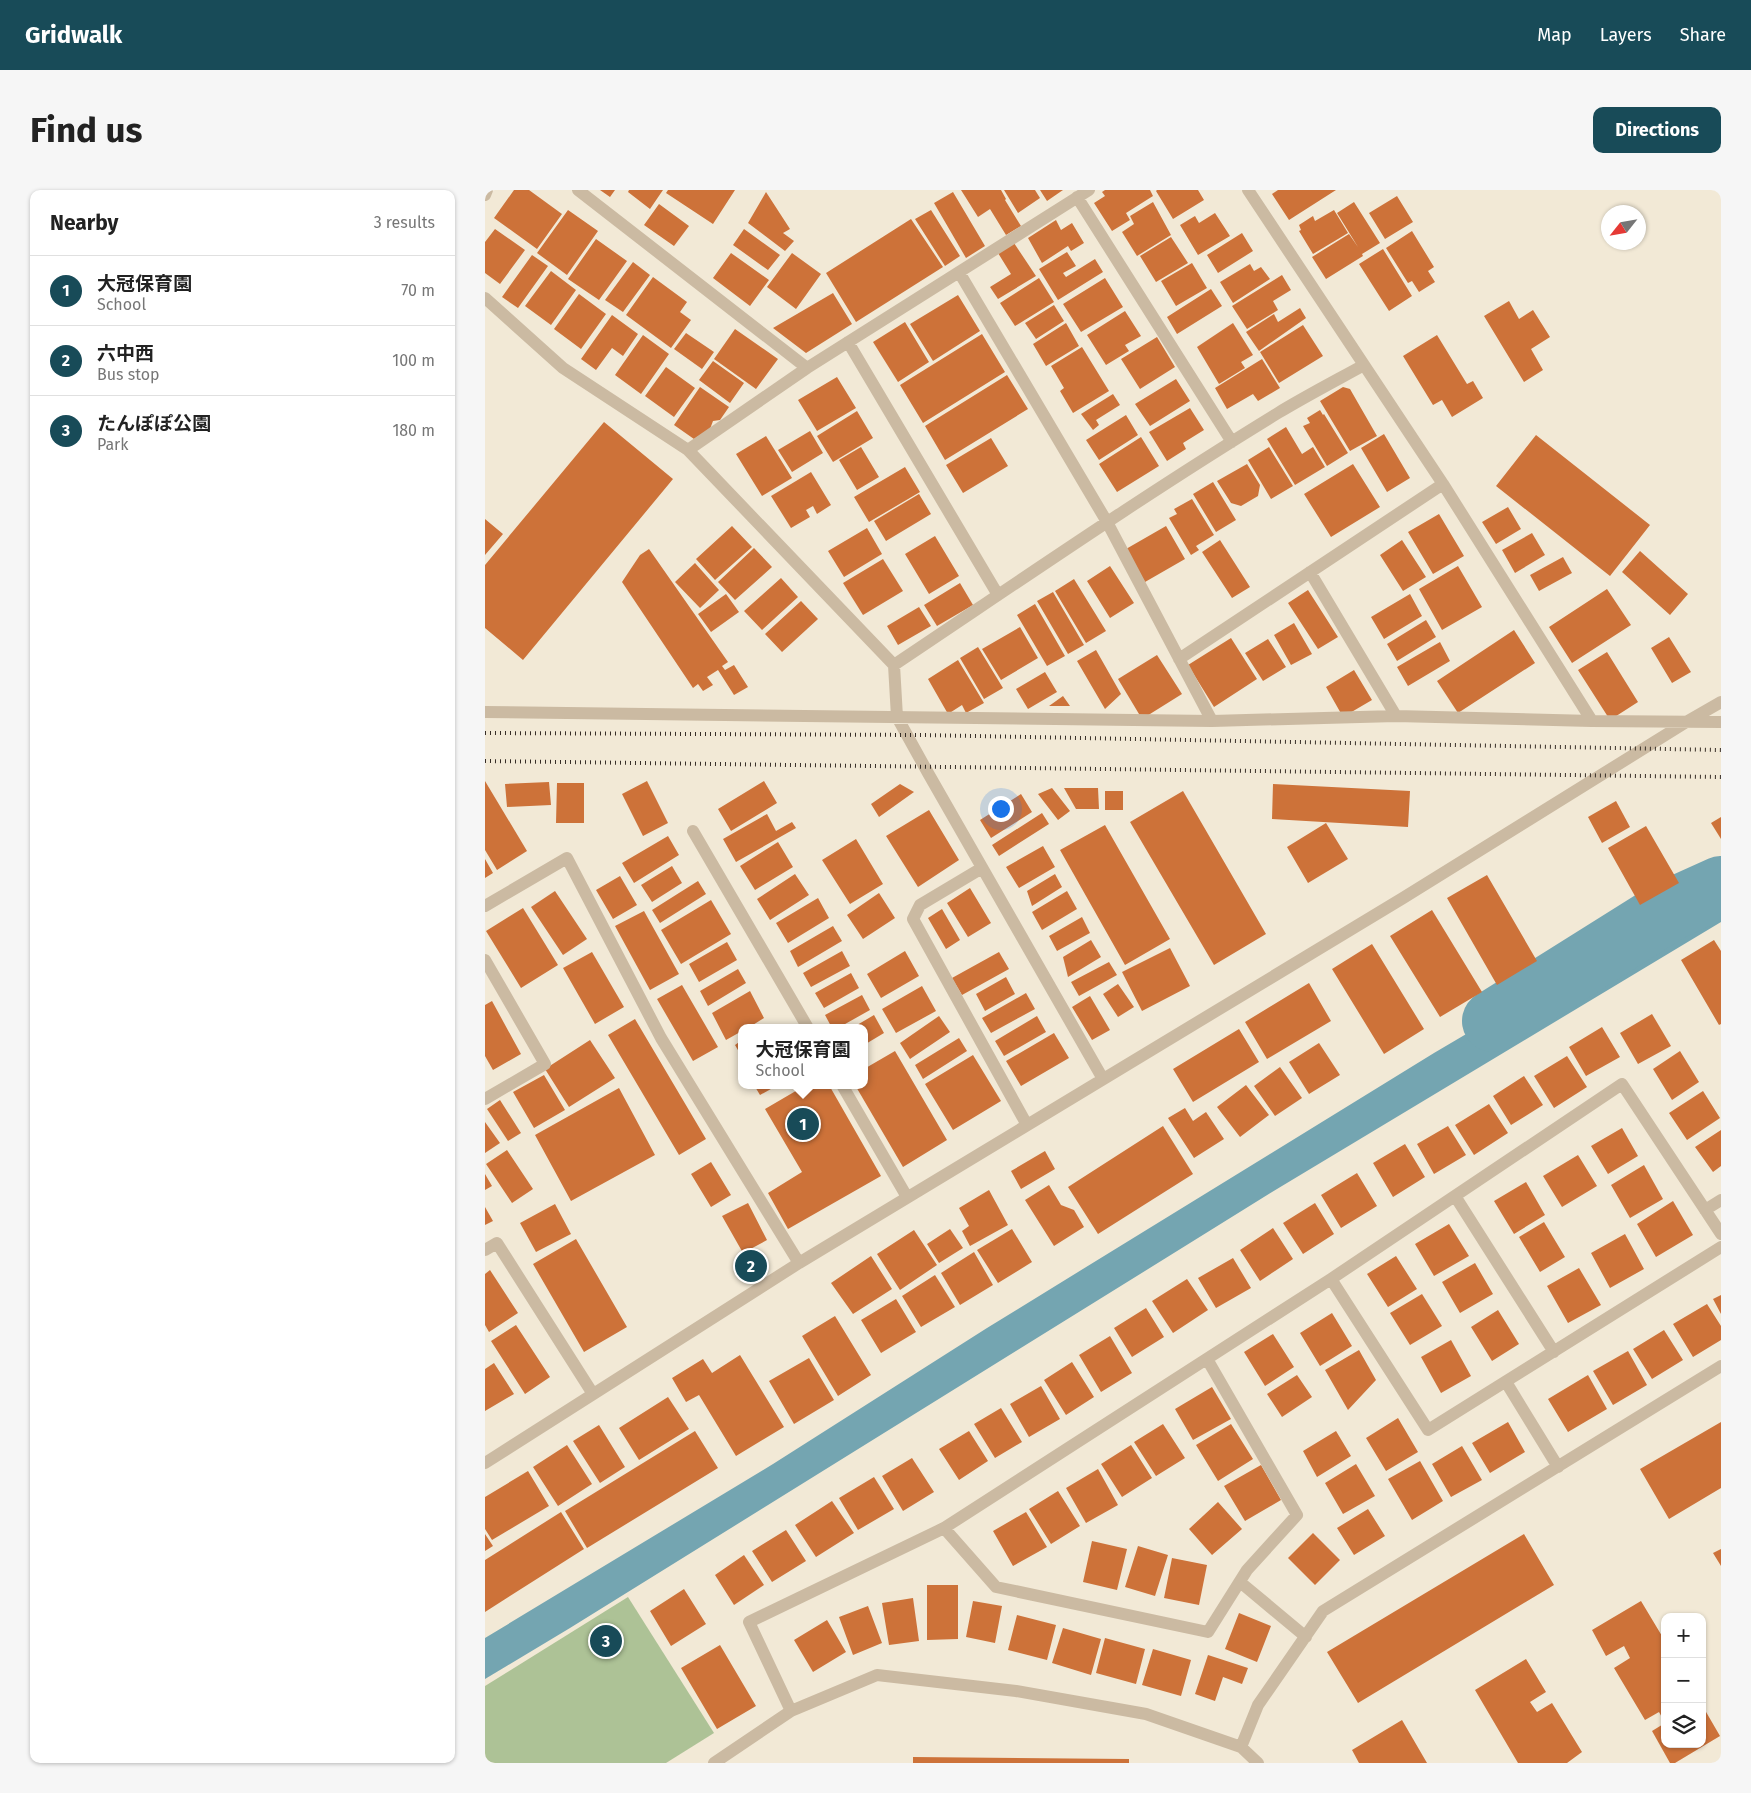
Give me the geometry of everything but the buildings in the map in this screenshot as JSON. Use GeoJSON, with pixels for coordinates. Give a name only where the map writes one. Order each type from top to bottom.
{"type":"FeatureCollection","features":[{"type":"Feature","properties":{"kind":"street"},"geometry":{"type":"LineString","coordinates":[[485,195],[487,190]]}},
{"type":"Feature","properties":{"kind":"street"},"geometry":{"type":"LineString","coordinates":[[578,190],[807,368]]}},
{"type":"Feature","properties":{"kind":"street"},"geometry":{"type":"LineString","coordinates":[[688,450],[807,368],[1089,190]]}},
{"type":"Feature","properties":{"kind":"street"},"geometry":{"type":"LineString","coordinates":[[1248,190],[1443,484],[1592,721]]}},
{"type":"Feature","properties":{"kind":"street"},"geometry":{"type":"LineString","coordinates":[[1077,197],[1233,442]]}},
{"type":"Feature","properties":{"kind":"street"},"geometry":{"type":"LineString","coordinates":[[959,272],[1107,522],[1212,721]]}},
{"type":"Feature","properties":{"kind":"street"},"geometry":{"type":"LineString","coordinates":[[485,298],[563,368],[688,450],[894,665],[897,717],[1103,1079]]}},
{"type":"Feature","properties":{"kind":"street"},"geometry":{"type":"LineString","coordinates":[[848,342],[998,595]]}},
{"type":"Feature","properties":{"kind":"street"},"geometry":{"type":"LineString","coordinates":[[894,665],[1107,522],[1279,412],[1364,365]]}},
{"type":"Feature","properties":{"kind":"street"},"geometry":{"type":"LineString","coordinates":[[1179,659],[1443,484]]}},
{"type":"Feature","properties":{"kind":"street"},"geometry":{"type":"LineString","coordinates":[[1310,572],[1396,716]]}},
{"type":"Feature","properties":{"kind":"street"},"geometry":{"type":"LineString","coordinates":[[485,1463],[799,1263],[1403,898],[1721,702]]}},
{"type":"Feature","properties":{"kind":"street"},"geometry":{"type":"LineString","coordinates":[[485,712],[1212,721],[1396,716],[1721,722]]}},
{"type":"Feature","properties":{"kind":"street"},"geometry":{"type":"LineString","coordinates":[[693,831],[806,1024]]}},
{"type":"Feature","properties":{"kind":"street"},"geometry":{"type":"LineString","coordinates":[[485,906],[567,858],[661,1038],[799,1263]]}},
{"type":"Feature","properties":{"kind":"street"},"geometry":{"type":"LineString","coordinates":[[983,868],[920,905],[913,919],[1027,1125]]}},
{"type":"Feature","properties":{"kind":"street"},"geometry":{"type":"LineString","coordinates":[[485,960],[545,1064],[485,1099]]}},
{"type":"Feature","properties":{"kind":"street"},"geometry":{"type":"LineString","coordinates":[[791,1711],[749,1622],[945,1528],[1331,1279],[1621,1084],[1721,1234]]}},
{"type":"Feature","properties":{"kind":"street"},"geometry":{"type":"LineString","coordinates":[[844,1089],[907,1197]]}},
{"type":"Feature","properties":{"kind":"street"},"geometry":{"type":"LineString","coordinates":[[1455,1196],[1554,1352]]}},
{"type":"Feature","properties":{"kind":"street"},"geometry":{"type":"LineString","coordinates":[[1705,1210],[1721,1200]]}},
{"type":"Feature","properties":{"kind":"street"},"geometry":{"type":"LineString","coordinates":[[485,1250],[497,1243],[593,1394]]}},
{"type":"Feature","properties":{"kind":"street"},"geometry":{"type":"LineString","coordinates":[[1331,1279],[1428,1430],[1721,1247]]}},
{"type":"Feature","properties":{"kind":"street"},"geometry":{"type":"LineString","coordinates":[[945,1528],[996,1587],[1208,1632],[1247,1570],[1297,1515],[1207,1359]]}},
{"type":"Feature","properties":{"kind":"street"},"geometry":{"type":"LineString","coordinates":[[1241,1747],[1258,1706],[1323,1611],[1721,1366]]}},
{"type":"Feature","properties":{"kind":"street"},"geometry":{"type":"LineString","coordinates":[[1506,1382],[1558,1467]]}},
{"type":"Feature","properties":{"kind":"street"},"geometry":{"type":"LineString","coordinates":[[1240,1582],[1306,1637]]}},
{"type":"Feature","properties":{"kind":"street"},"geometry":{"type":"LineString","coordinates":[[714,1763],[791,1711],[877,1675],[1015,1691],[1146,1714],[1241,1747],[1257,1763]]}},
{"type":"Feature","properties":{"kind":"green space"},"geometry":{"type":"Polygon","coordinates":[[[628,1597],[714,1733],[666,1763],[485,1763],[485,1686],[628,1597]]]}},
{"type":"Feature","properties":{"kind":"water"},"geometry":{"type":"Polygon","coordinates":[[[1721,884],[1721,922],[1277,1189],[485,1679],[485,1638],[773,1464],[987,1328],[1434,1053],[1721,884]]]}},
{"type":"Feature","properties":{"kind":"waterway"},"geometry":{"type":"LineString","coordinates":[[1493,1021],[1670,910],[1721,887]]}},
{"type":"Feature","properties":{"kind":"railway"},"geometry":{"type":"LineString","coordinates":[[485,733],[921,735],[1721,750]]}},
{"type":"Feature","properties":{"kind":"railway"},"geometry":{"type":"LineString","coordinates":[[485,761],[1721,777]]}},
{"type":"Feature","properties":{"kind":"place","name":"大冠保育園"},"geometry":{"type":"Point","coordinates":[803,1124]}},
{"type":"Feature","properties":{"kind":"place","name":"六中西"},"geometry":{"type":"Point","coordinates":[751,1266]}},
{"type":"Feature","properties":{"kind":"place","name":"たんぽぽ公園"},"geometry":{"type":"Point","coordinates":[606,1641]}}]}
